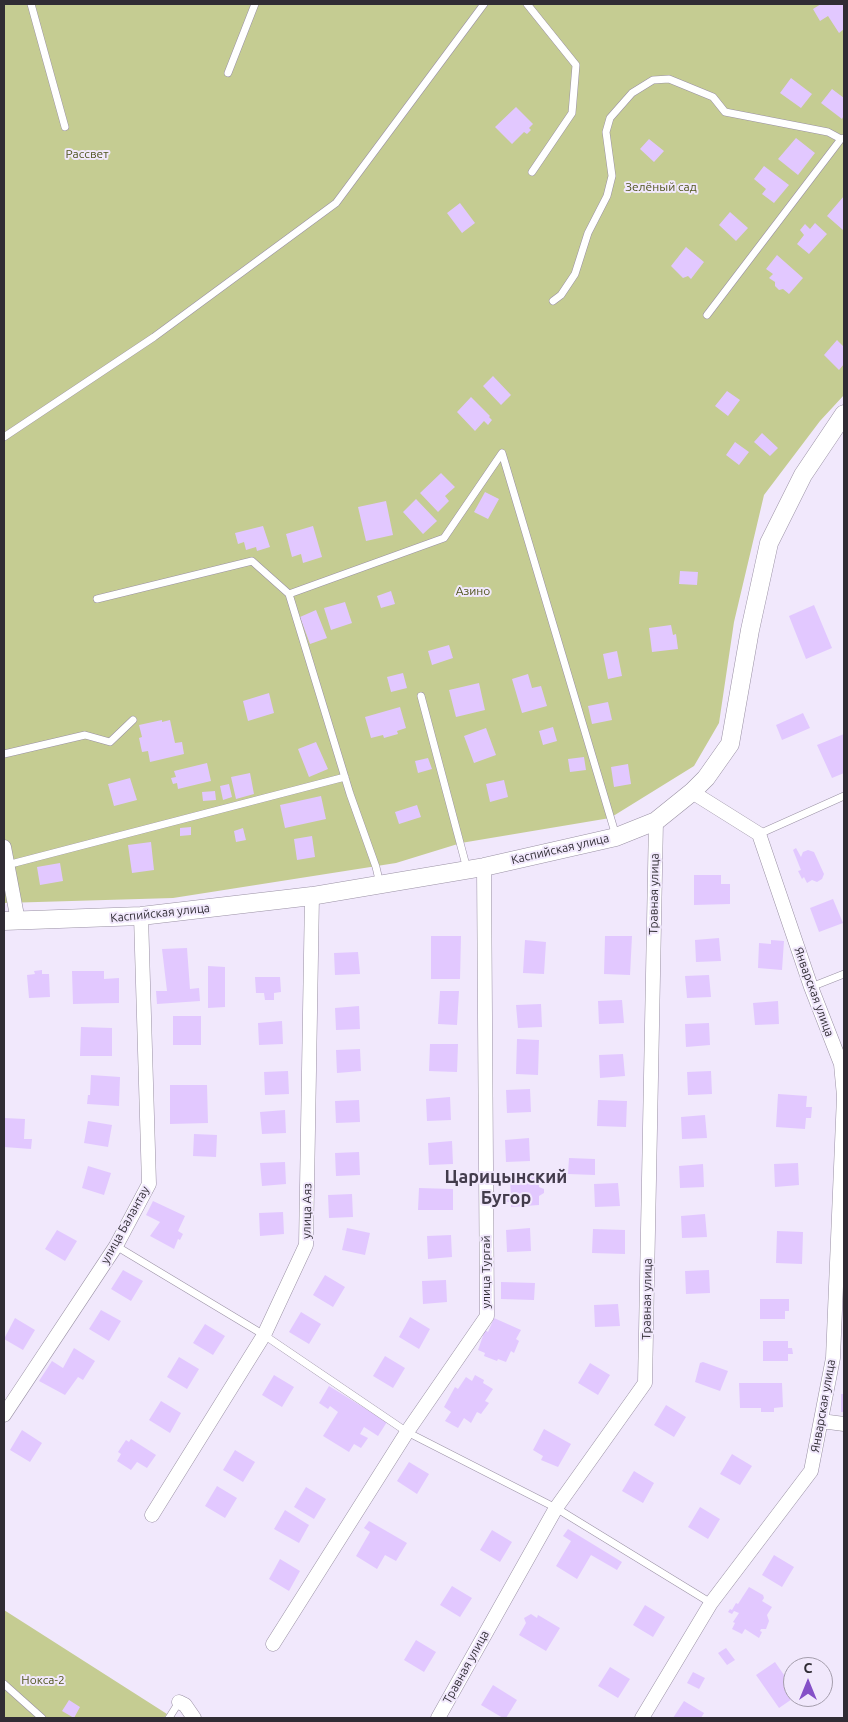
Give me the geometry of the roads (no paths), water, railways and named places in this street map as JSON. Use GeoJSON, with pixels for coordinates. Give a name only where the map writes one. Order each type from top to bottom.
{"type":"FeatureCollection","features":[{"type":"Feature","properties":{"kind":"street","name":"Каспийская улица"},"geometry":{"type":"LineString","coordinates":[[11,921],[141,916],[312,896],[475,868],[616,837],[656,821],[706,778],[730,744],[750,630],[769,543],[803,475],[843,420]]}},
{"type":"Feature","properties":{"kind":"street"},"geometry":{"type":"LineString","coordinates":[[692,792],[759,834]]}},
{"type":"Feature","properties":{"kind":"street","name":"Травная улица"},"geometry":{"type":"LineString","coordinates":[[438,1718],[556,1508],[645,1383],[656,821]]}},
{"type":"Feature","properties":{"kind":"street","name":"Январская улица"},"geometry":{"type":"LineString","coordinates":[[642,1718],[711,1604],[811,1471],[832,1358],[841,1246],[844,1096],[841,1064],[811,987],[759,834]]}},
{"type":"Feature","properties":{"kind":"street"},"geometry":{"type":"LineString","coordinates":[[4,847],[11,921]]}},
{"type":"Feature","properties":{"kind":"street","name":"улица Тургай"},"geometry":{"type":"LineString","coordinates":[[272,1644],[407,1432],[487,1316],[475,868]]}},
{"type":"Feature","properties":{"kind":"street","name":"улица Аяз"},"geometry":{"type":"LineString","coordinates":[[152,1515],[264,1335],[306,1246],[312,896]]}},
{"type":"Feature","properties":{"kind":"street","name":"улица Балантау"},"geometry":{"type":"LineString","coordinates":[[4,1415],[116,1246],[149,1184],[141,916]]}},
{"type":"Feature","properties":{"kind":"street"},"geometry":{"type":"LineString","coordinates":[[821,1421],[844,1424]]}},
{"type":"Feature","properties":{"kind":"street"},"geometry":{"type":"LineString","coordinates":[[179,1702],[185,1705],[194,1718]]}},
{"type":"Feature","properties":{"kind":"lane"},"geometry":{"type":"LineString","coordinates":[[32,4],[65,127]]}},
{"type":"Feature","properties":{"kind":"lane"},"geometry":{"type":"LineString","coordinates":[[228,73],[255,4]]}},
{"type":"Feature","properties":{"kind":"lane"},"geometry":{"type":"LineString","coordinates":[[4,437],[154,337],[336,203],[484,4]]}},
{"type":"Feature","properties":{"kind":"lane"},"geometry":{"type":"LineString","coordinates":[[527,4],[576,65],[572,113],[532,172]]}},
{"type":"Feature","properties":{"kind":"lane"},"geometry":{"type":"LineString","coordinates":[[553,301],[561,295],[575,274],[588,233],[607,196],[612,176],[606,132],[610,118],[632,93],[653,80],[669,79],[713,97],[725,112],[828,132],[843,138],[707,315]]}},
{"type":"Feature","properties":{"kind":"lane"},"geometry":{"type":"LineString","coordinates":[[289,594],[444,538],[502,452],[616,837]]}},
{"type":"Feature","properties":{"kind":"lane"},"geometry":{"type":"LineString","coordinates":[[97,599],[252,561],[289,594],[380,884]]}},
{"type":"Feature","properties":{"kind":"lane"},"geometry":{"type":"LineString","coordinates":[[421,696],[475,868]]}},
{"type":"Feature","properties":{"kind":"lane"},"geometry":{"type":"LineString","coordinates":[[4,754],[85,736],[110,742],[133,720]]}},
{"type":"Feature","properties":{"kind":"lane"},"geometry":{"type":"LineString","coordinates":[[7,865],[345,777]]}},
{"type":"Feature","properties":{"kind":"lane"},"geometry":{"type":"LineString","coordinates":[[759,834],[844,796]]}},
{"type":"Feature","properties":{"kind":"lane"},"geometry":{"type":"LineString","coordinates":[[811,987],[844,974]]}},
{"type":"Feature","properties":{"kind":"lane"},"geometry":{"type":"LineString","coordinates":[[116,1246],[264,1335],[407,1432],[556,1508],[711,1604]]}},
{"type":"Feature","properties":{"kind":"lane"},"geometry":{"type":"LineString","coordinates":[[4,1684],[42,1718]]}},
{"type":"Feature","properties":{"kind":"lane"},"geometry":{"type":"LineString","coordinates":[[169,1718],[179,1702]]}},
{"type":"Feature","properties":{"kind":"district","name":"Царицынский Бугор"},"geometry":{"type":"Point","coordinates":[506,1187]}},
{"type":"Feature","properties":{"kind":"park label","name":"Рассвет"},"geometry":{"type":"Point","coordinates":[87,154]}},
{"type":"Feature","properties":{"kind":"park label","name":"Зелёный сад"},"geometry":{"type":"Point","coordinates":[661,187]}},
{"type":"Feature","properties":{"kind":"park label","name":"Азино"},"geometry":{"type":"Point","coordinates":[473,591]}},
{"type":"Feature","properties":{"kind":"park label","name":"Нокса-2"},"geometry":{"type":"Point","coordinates":[43,1680]}}]}
